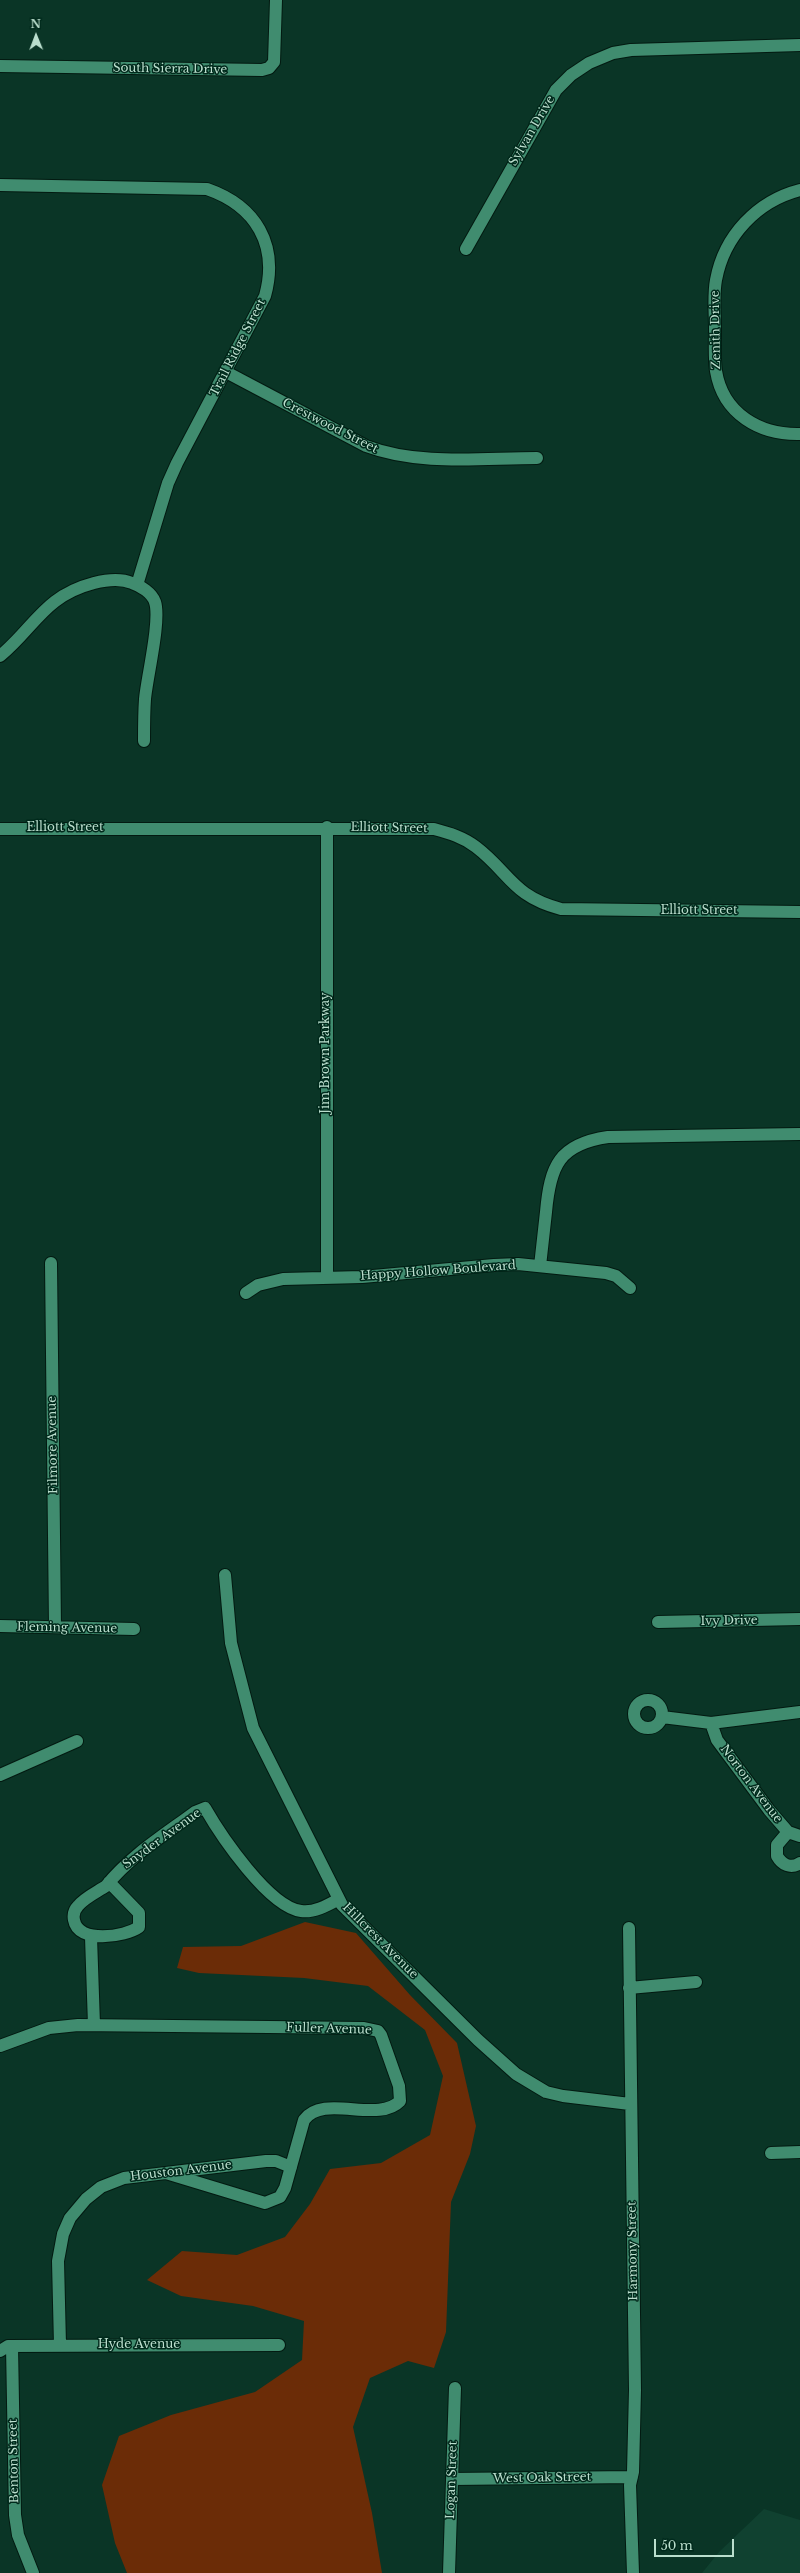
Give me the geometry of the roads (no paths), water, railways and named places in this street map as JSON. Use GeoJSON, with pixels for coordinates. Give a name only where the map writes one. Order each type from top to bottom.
{"type":"FeatureCollection","features":[{"type":"Feature","properties":{"kind":"street","name":"South Sierra Drive"},"geometry":{"type":"LineString","coordinates":[[0,66],[262,70],[269,68],[274,62],[276,0]]}},
{"type":"Feature","properties":{"kind":"street","name":"Sylvan Drive"},"geometry":{"type":"LineString","coordinates":[[466,249],[547,102],[571,75],[590,63],[601,57],[631,50],[800,45]]}},
{"type":"Feature","properties":{"kind":"street","name":"Trail Ridge Street"},"geometry":{"type":"LineString","coordinates":[[0,185],[207,189],[222,195],[244,210],[255,222],[266,243],[270,265],[269,280],[256,315],[168,483],[137,585]]}},
{"type":"Feature","properties":{"kind":"street","name":"Zenith Drive"},"geometry":{"type":"LineString","coordinates":[[800,190],[770,201],[758,210],[733,237],[720,263],[714,297],[716,371],[725,397],[733,409],[752,424],[780,434],[800,434]]}},
{"type":"Feature","properties":{"kind":"street","name":"Crestwood Street"},"geometry":{"type":"LineString","coordinates":[[226,372],[366,446],[381,452],[415,458],[537,458]]}},
{"type":"Feature","properties":{"kind":"street"},"geometry":{"type":"LineString","coordinates":[[0,656],[12,646],[37,616],[53,601],[67,593],[87,585],[114,580],[137,585],[150,595],[155,602],[155,622],[145,699],[144,741]]}},
{"type":"Feature","properties":{"kind":"street","name":"Elliott Street"},"geometry":{"type":"LineString","coordinates":[[0,829],[327,827],[421,828],[450,833],[476,847],[523,893],[547,905],[561,909],[800,912]]}},
{"type":"Feature","properties":{"kind":"street","name":"Jim Brown Parkway"},"geometry":{"type":"LineString","coordinates":[[327,827],[327,1278]]}},
{"type":"Feature","properties":{"kind":"street"},"geometry":{"type":"LineString","coordinates":[[540,1266],[550,1178],[561,1158],[581,1143],[608,1137],[800,1134]]}},
{"type":"Feature","properties":{"kind":"street","name":"Filmore Avenue"},"geometry":{"type":"LineString","coordinates":[[50,1263],[55,1627]]}},
{"type":"Feature","properties":{"kind":"street","name":"Happy Hollow Boulevard"},"geometry":{"type":"LineString","coordinates":[[246,1293],[258,1285],[270,1281],[386,1276],[494,1265],[540,1266],[606,1273],[616,1276],[630,1288]]}},
{"type":"Feature","properties":{"kind":"street","name":"Hillcrest Avenue"},"geometry":{"type":"LineString","coordinates":[[225,1575],[231,1643],[253,1728],[339,1900],[478,2040],[516,2074],[546,2092],[563,2096],[630,2104]]}},
{"type":"Feature","properties":{"kind":"street","name":"Ivy Drive"},"geometry":{"type":"LineString","coordinates":[[658,1622],[800,1619]]}},
{"type":"Feature","properties":{"kind":"street","name":"Fleming Avenue"},"geometry":{"type":"LineString","coordinates":[[0,1626],[134,1629]]}},
{"type":"Feature","properties":{"kind":"street"},"geometry":{"type":"LineString","coordinates":[[662,1717],[711,1723],[800,1712]]}},
{"type":"Feature","properties":{"kind":"street","name":"Norton Avenue"},"geometry":{"type":"LineString","coordinates":[[711,1723],[717,1740],[769,1810],[788,1832],[800,1836]]}},
{"type":"Feature","properties":{"kind":"street"},"geometry":{"type":"LineString","coordinates":[[0,1775],[77,1741]]}},
{"type":"Feature","properties":{"kind":"street","name":"Snyder Avenue"},"geometry":{"type":"LineString","coordinates":[[109,1882],[123,1866],[195,1812],[205,1808],[239,1858],[282,1903],[301,1911],[309,1911],[339,1900]]}},
{"type":"Feature","properties":{"kind":"street"},"geometry":{"type":"LineString","coordinates":[[788,1832],[777,1845],[777,1856],[785,1865],[791,1866],[800,1863]]}},
{"type":"Feature","properties":{"kind":"street"},"geometry":{"type":"LineString","coordinates":[[109,1882],[139,1913],[139,1927],[126,1933],[91,1937],[79,1930],[75,1924],[74,1912],[78,1906],[109,1882]]}},
{"type":"Feature","properties":{"kind":"street","name":"Harmony Street"},"geometry":{"type":"LineString","coordinates":[[629,1928],[630,2104],[635,2390],[632,2477],[632,2573]]}},
{"type":"Feature","properties":{"kind":"street"},"geometry":{"type":"LineString","coordinates":[[91,1937],[94,2025]]}},
{"type":"Feature","properties":{"kind":"street"},"geometry":{"type":"LineString","coordinates":[[629,1988],[696,1982]]}},
{"type":"Feature","properties":{"kind":"street","name":"Fuller Avenue"},"geometry":{"type":"LineString","coordinates":[[0,2046],[49,2028],[94,2025],[364,2028],[378,2030],[399,2086],[400,2101],[388,2109],[313,2111],[304,2120],[285,2188],[280,2197],[265,2203],[166,2173]]}},
{"type":"Feature","properties":{"kind":"street"},"geometry":{"type":"LineString","coordinates":[[771,2153],[800,2152]]}},
{"type":"Feature","properties":{"kind":"street","name":"Houston Avenue"},"geometry":{"type":"LineString","coordinates":[[60,2345],[58,2261],[63,2234],[70,2218],[86,2199],[101,2187],[124,2178],[266,2161],[276,2161],[291,2167]]}},
{"type":"Feature","properties":{"kind":"street","name":"Hyde Avenue"},"geometry":{"type":"LineString","coordinates":[[0,2351],[12,2346],[279,2345]]}},
{"type":"Feature","properties":{"kind":"street","name":"Benton Street"},"geometry":{"type":"LineString","coordinates":[[12,2346],[15,2515],[18,2535],[33,2573]]}},
{"type":"Feature","properties":{"kind":"street","name":"Logan Street"},"geometry":{"type":"LineString","coordinates":[[449,2573],[455,2388]]}},
{"type":"Feature","properties":{"kind":"street","name":"West Oak Street"},"geometry":{"type":"LineString","coordinates":[[452,2479],[632,2477]]}}]}
